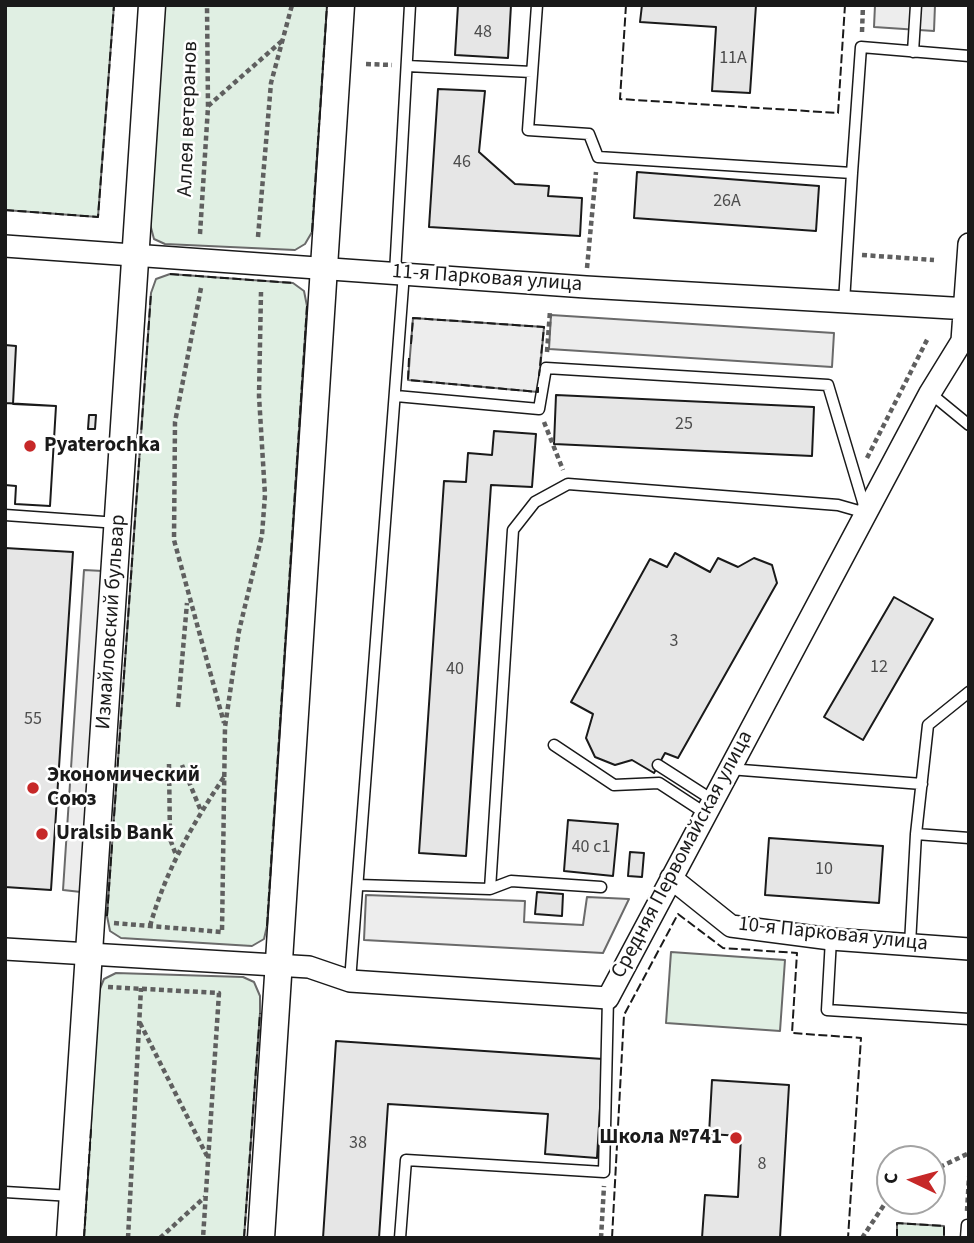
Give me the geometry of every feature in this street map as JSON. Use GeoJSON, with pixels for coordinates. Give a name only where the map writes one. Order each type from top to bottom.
{"type":"FeatureCollection","features":[{"type":"Feature","properties":{"kind":"street","name":"Измайловский бульвар"},"geometry":{"type":"LineString","coordinates":[[71,1238],[152,5]]}},
{"type":"Feature","properties":{"kind":"street"},"geometry":{"type":"LineString","coordinates":[[261,1238],[341,5]]}},
{"type":"Feature","properties":{"kind":"street","name":"Средняя Первомайская улица"},"geometry":{"type":"LineString","coordinates":[[90,954],[309,967],[350,981],[608,998],[727,769],[930,393],[962,341],[969,244]]}},
{"type":"Feature","properties":{"kind":"street","name":"11-я Парковая улица"},"geometry":{"type":"LineString","coordinates":[[5,246],[586,287],[966,309]]}},
{"type":"Feature","properties":{"kind":"street","name":"10-я Парковая улица"},"geometry":{"type":"LineString","coordinates":[[671,878],[731,926],[831,939],[969,949]]}},
{"type":"Feature","properties":{"kind":"street"},"geometry":{"type":"LineString","coordinates":[[5,949],[90,954]]}},
{"type":"Feature","properties":{"kind":"lane"},"geometry":{"type":"LineString","coordinates":[[350,981],[396,396],[410,5]]}},
{"type":"Feature","properties":{"kind":"lane"},"geometry":{"type":"LineString","coordinates":[[537,5],[528,130],[589,134],[597,157],[852,173]]}},
{"type":"Feature","properties":{"kind":"lane"},"geometry":{"type":"LineString","coordinates":[[913,52],[916,5]]}},
{"type":"Feature","properties":{"kind":"lane"},"geometry":{"type":"LineString","coordinates":[[844,302],[861,47],[969,56]]}},
{"type":"Feature","properties":{"kind":"lane"},"geometry":{"type":"LineString","coordinates":[[407,66],[532,72]]}},
{"type":"Feature","properties":{"kind":"lane"},"geometry":{"type":"LineString","coordinates":[[396,396],[539,409],[546,368],[828,385],[866,513]]}},
{"type":"Feature","properties":{"kind":"lane"},"geometry":{"type":"LineString","coordinates":[[930,393],[969,425]]}},
{"type":"Feature","properties":{"kind":"lane"},"geometry":{"type":"LineString","coordinates":[[490,889],[513,530],[536,502],[568,484],[838,505],[866,513]]}},
{"type":"Feature","properties":{"kind":"lane"},"geometry":{"type":"LineString","coordinates":[[5,515],[118,523]]}},
{"type":"Feature","properties":{"kind":"lane"},"geometry":{"type":"LineString","coordinates":[[910,944],[916,834],[928,725],[969,692]]}},
{"type":"Feature","properties":{"kind":"lane"},"geometry":{"type":"LineString","coordinates":[[554,745],[614,785],[659,783],[708,806]]}},
{"type":"Feature","properties":{"kind":"lane"},"geometry":{"type":"LineString","coordinates":[[659,765],[708,806]]}},
{"type":"Feature","properties":{"kind":"lane"},"geometry":{"type":"LineString","coordinates":[[727,769],[922,784]]}},
{"type":"Feature","properties":{"kind":"lane"},"geometry":{"type":"LineString","coordinates":[[916,834],[969,838]]}},
{"type":"Feature","properties":{"kind":"lane"},"geometry":{"type":"LineString","coordinates":[[358,885],[490,889],[510,881],[601,887]]}},
{"type":"Feature","properties":{"kind":"lane"},"geometry":{"type":"LineString","coordinates":[[831,939],[827,1010],[969,1019]]}},
{"type":"Feature","properties":{"kind":"lane"},"geometry":{"type":"LineString","coordinates":[[400,1238],[406,1160],[604,1172],[608,998]]}},
{"type":"Feature","properties":{"kind":"lane"},"geometry":{"type":"LineString","coordinates":[[5,1192],[73,1196]]}},
{"type":"Feature","properties":{"kind":"lane"},"geometry":{"type":"LineString","coordinates":[[966,1238],[967,1225]]}},
{"type":"Feature","properties":{"kind":"path","name":"Аллея ветеранов"},"geometry":{"type":"LineString","coordinates":[[200,234],[208,107],[207,5]]}},
{"type":"Feature","properties":{"kind":"path"},"geometry":{"type":"LineString","coordinates":[[258,237],[271,83],[292,5]]}},
{"type":"Feature","properties":{"kind":"path"},"geometry":{"type":"LineString","coordinates":[[861,47],[863,5]]}},
{"type":"Feature","properties":{"kind":"path"},"geometry":{"type":"LineString","coordinates":[[208,107],[285,39]]}},
{"type":"Feature","properties":{"kind":"path"},"geometry":{"type":"LineString","coordinates":[[366,64],[407,66]]}},
{"type":"Feature","properties":{"kind":"path"},"geometry":{"type":"LineString","coordinates":[[586,287],[597,157]]}},
{"type":"Feature","properties":{"kind":"path"},"geometry":{"type":"LineString","coordinates":[[847,254],[934,260]]}},
{"type":"Feature","properties":{"kind":"path"},"geometry":{"type":"LineString","coordinates":[[201,288],[175,422],[174,540],[187,598],[225,727]]}},
{"type":"Feature","properties":{"kind":"path"},"geometry":{"type":"LineString","coordinates":[[107,923],[222,932],[225,727],[239,631],[262,535],[265,495],[259,396],[261,292]]}},
{"type":"Feature","properties":{"kind":"path"},"geometry":{"type":"LineString","coordinates":[[546,368],[550,311]]}},
{"type":"Feature","properties":{"kind":"path"},"geometry":{"type":"LineString","coordinates":[[856,479],[928,338]]}},
{"type":"Feature","properties":{"kind":"path"},"geometry":{"type":"LineString","coordinates":[[539,409],[568,484]]}},
{"type":"Feature","properties":{"kind":"path"},"geometry":{"type":"LineString","coordinates":[[178,707],[187,598]]}},
{"type":"Feature","properties":{"kind":"path"},"geometry":{"type":"LineString","coordinates":[[169,764],[170,838],[176,855]]}},
{"type":"Feature","properties":{"kind":"path"},"geometry":{"type":"LineString","coordinates":[[182,765],[201,811]]}},
{"type":"Feature","properties":{"kind":"path"},"geometry":{"type":"LineString","coordinates":[[150,926],[160,892],[176,855],[224,776]]}},
{"type":"Feature","properties":{"kind":"path"},"geometry":{"type":"LineString","coordinates":[[99,986],[219,993],[203,1238]]}},
{"type":"Feature","properties":{"kind":"path"},"geometry":{"type":"LineString","coordinates":[[128,1238],[141,988]]}},
{"type":"Feature","properties":{"kind":"path"},"geometry":{"type":"LineString","coordinates":[[140,1022],[208,1159]]}},
{"type":"Feature","properties":{"kind":"path"},"geometry":{"type":"LineString","coordinates":[[946,1164],[969,1153]]}},
{"type":"Feature","properties":{"kind":"path"},"geometry":{"type":"LineString","coordinates":[[601,1238],[604,1172]]}},
{"type":"Feature","properties":{"kind":"path"},"geometry":{"type":"LineString","coordinates":[[967,1225],[969,1177]]}},
{"type":"Feature","properties":{"kind":"path"},"geometry":{"type":"LineString","coordinates":[[160,1238],[206,1196]]}},
{"type":"Feature","properties":{"kind":"path"},"geometry":{"type":"LineString","coordinates":[[862,1238],[877,1215]]}},
{"type":"Feature","properties":{"kind":"green space"},"geometry":{"type":"Polygon","coordinates":[[[5,5],[114,5],[98,217],[5,210],[5,5]]]}},
{"type":"Feature","properties":{"kind":"green space"},"geometry":{"type":"Polygon","coordinates":[[[164,5],[327,5],[312,232],[305,244],[295,250],[165,244],[154,239],[150,224],[164,5]]]}},
{"type":"Feature","properties":{"kind":"green space"},"geometry":{"type":"Polygon","coordinates":[[[170,274],[293,283],[304,291],[307,306],[267,926],[264,939],[252,946],[121,938],[110,931],[107,916],[151,293],[156,279],[170,274]]]}},
{"type":"Feature","properties":{"kind":"green space"},"geometry":{"type":"Polygon","coordinates":[[[671,952],[785,960],[780,1031],[666,1023],[671,952]]]}},
{"type":"Feature","properties":{"kind":"green space"},"geometry":{"type":"Polygon","coordinates":[[[116,973],[243,977],[254,982],[260,996],[260,1013],[244,1238],[84,1238],[99,991],[104,979],[116,973]]]}},
{"type":"Feature","properties":{"kind":"green space"},"geometry":{"type":"Polygon","coordinates":[[[897,1223],[944,1226],[944,1238],[897,1238],[897,1223]]]}},
{"type":"Feature","properties":{"kind":"shaded area"},"geometry":{"type":"Polygon","coordinates":[[[875,5],[935,5],[934,31],[874,27],[875,5]]]}},
{"type":"Feature","properties":{"kind":"shaded area"},"geometry":{"type":"Polygon","coordinates":[[[551,315],[834,333],[832,367],[549,349],[551,315]]]}},
{"type":"Feature","properties":{"kind":"shaded area"},"geometry":{"type":"Polygon","coordinates":[[[413,318],[544,327],[538,392],[408,380],[413,318]]]}},
{"type":"Feature","properties":{"kind":"shaded area"},"geometry":{"type":"Polygon","coordinates":[[[84,570],[103,571],[81,892],[63,890],[84,570]]]}},
{"type":"Feature","properties":{"kind":"shaded area"},"geometry":{"type":"Polygon","coordinates":[[[366,895],[525,901],[524,922],[583,925],[587,897],[629,899],[603,953],[364,940],[366,895]]]}},
{"type":"Feature","properties":{"kind":"building"},"geometry":{"type":"Polygon","coordinates":[[[458,5],[511,5],[508,58],[455,55],[458,5]]]}},
{"type":"Feature","properties":{"kind":"building"},"geometry":{"type":"Polygon","coordinates":[[[642,5],[756,5],[750,93],[712,91],[716,27],[640,22],[642,5]]]}},
{"type":"Feature","properties":{"kind":"building"},"geometry":{"type":"Polygon","coordinates":[[[438,89],[485,91],[479,152],[515,184],[549,186],[548,196],[582,198],[580,236],[429,227],[438,89]]]}},
{"type":"Feature","properties":{"kind":"building"},"geometry":{"type":"Polygon","coordinates":[[[637,172],[819,186],[816,231],[634,218],[637,172]]]}},
{"type":"Feature","properties":{"kind":"building","name":"Pyaterochka"},"geometry":{"type":"Polygon","coordinates":[[[5,345],[16,346],[13,404],[56,406],[50,506],[15,504],[16,486],[5,485],[5,345]]]}},
{"type":"Feature","properties":{"kind":"building"},"geometry":{"type":"Polygon","coordinates":[[[556,395],[814,407],[812,456],[554,444],[556,395]]]}},
{"type":"Feature","properties":{"kind":"building","name":"Pyaterochka"},"geometry":{"type":"Polygon","coordinates":[[[5,403],[56,406],[50,506],[15,504],[16,486],[5,485],[5,403]]]}},
{"type":"Feature","properties":{"kind":"building"},"geometry":{"type":"Polygon","coordinates":[[[89,415],[96,415],[95,429],[88,429],[89,415]]]}},
{"type":"Feature","properties":{"kind":"building"},"geometry":{"type":"Polygon","coordinates":[[[494,431],[536,434],[532,487],[491,485],[466,856],[419,853],[444,481],[466,482],[468,453],[492,455],[494,431]]]}},
{"type":"Feature","properties":{"kind":"building"},"geometry":{"type":"Polygon","coordinates":[[[5,548],[73,552],[51,890],[5,887],[5,548]]]}},
{"type":"Feature","properties":{"kind":"building"},"geometry":{"type":"Polygon","coordinates":[[[675,553],[710,572],[718,558],[738,567],[754,558],[772,565],[777,583],[678,758],[665,753],[654,773],[632,760],[615,765],[595,757],[586,738],[593,714],[571,702],[650,559],[667,567],[675,553]]]}},
{"type":"Feature","properties":{"kind":"building"},"geometry":{"type":"Polygon","coordinates":[[[894,597],[933,619],[863,740],[824,717],[894,597]]]}},
{"type":"Feature","properties":{"kind":"building"},"geometry":{"type":"Polygon","coordinates":[[[568,820],[618,824],[613,876],[564,871],[568,820]]]}},
{"type":"Feature","properties":{"kind":"building"},"geometry":{"type":"Polygon","coordinates":[[[769,838],[883,846],[879,903],[765,895],[769,838]]]}},
{"type":"Feature","properties":{"kind":"building"},"geometry":{"type":"Polygon","coordinates":[[[630,852],[644,853],[642,877],[628,876],[630,852]]]}},
{"type":"Feature","properties":{"kind":"building"},"geometry":{"type":"Polygon","coordinates":[[[537,892],[563,894],[562,916],[535,914],[537,892]]]}},
{"type":"Feature","properties":{"kind":"building"},"geometry":{"type":"Polygon","coordinates":[[[336,1041],[603,1059],[597,1158],[545,1154],[548,1114],[388,1104],[379,1238],[323,1238],[336,1041]]]}},
{"type":"Feature","properties":{"kind":"building"},"geometry":{"type":"Polygon","coordinates":[[[712,1080],[789,1085],[780,1238],[702,1238],[705,1195],[738,1197],[741,1136],[709,1134],[712,1080]]]}},
{"type":"Feature","properties":{"kind":"fence"},"geometry":{"type":"LineString","coordinates":[[5,210],[98,217],[114,5]]}},
{"type":"Feature","properties":{"kind":"fence"},"geometry":{"type":"LineString","coordinates":[[312,232],[327,5]]}},
{"type":"Feature","properties":{"kind":"fence"},"geometry":{"type":"LineString","coordinates":[[626,5],[620,99],[838,113],[845,5]]}},
{"type":"Feature","properties":{"kind":"fence"},"geometry":{"type":"LineString","coordinates":[[170,274],[293,283]]}},
{"type":"Feature","properties":{"kind":"fence"},"geometry":{"type":"LineString","coordinates":[[107,916],[151,293]]}},
{"type":"Feature","properties":{"kind":"fence"},"geometry":{"type":"LineString","coordinates":[[267,926],[307,306]]}},
{"type":"Feature","properties":{"kind":"fence"},"geometry":{"type":"LineString","coordinates":[[411,344],[413,318],[544,327],[539,376]]}},
{"type":"Feature","properties":{"kind":"fence"},"geometry":{"type":"LineString","coordinates":[[409,358],[408,380],[538,392],[538,387]]}},
{"type":"Feature","properties":{"kind":"fence"},"geometry":{"type":"LineString","coordinates":[[612,1238],[624,1015],[678,914],[723,948],[797,953],[792,1033],[861,1038],[848,1238]]}},
{"type":"Feature","properties":{"kind":"fence"},"geometry":{"type":"LineString","coordinates":[[244,1238],[260,1013]]}},
{"type":"Feature","properties":{"kind":"fence"},"geometry":{"type":"LineString","coordinates":[[84,1238],[91,1129]]}},
{"type":"Feature","properties":{"kind":"fence"},"geometry":{"type":"LineString","coordinates":[[897,1238],[897,1223],[944,1226],[944,1238]]}},
{"type":"Feature","properties":{"kind":"place","name":"Pyaterochka"},"geometry":{"type":"Point","coordinates":[30,446]}},
{"type":"Feature","properties":{"kind":"place","name":"Экономический Союз"},"geometry":{"type":"Point","coordinates":[33,788]}},
{"type":"Feature","properties":{"kind":"place","name":"Uralsib Bank"},"geometry":{"type":"Point","coordinates":[42,834]}},
{"type":"Feature","properties":{"kind":"place","name":"Школа №741"},"geometry":{"type":"Point","coordinates":[736,1138]}}]}
